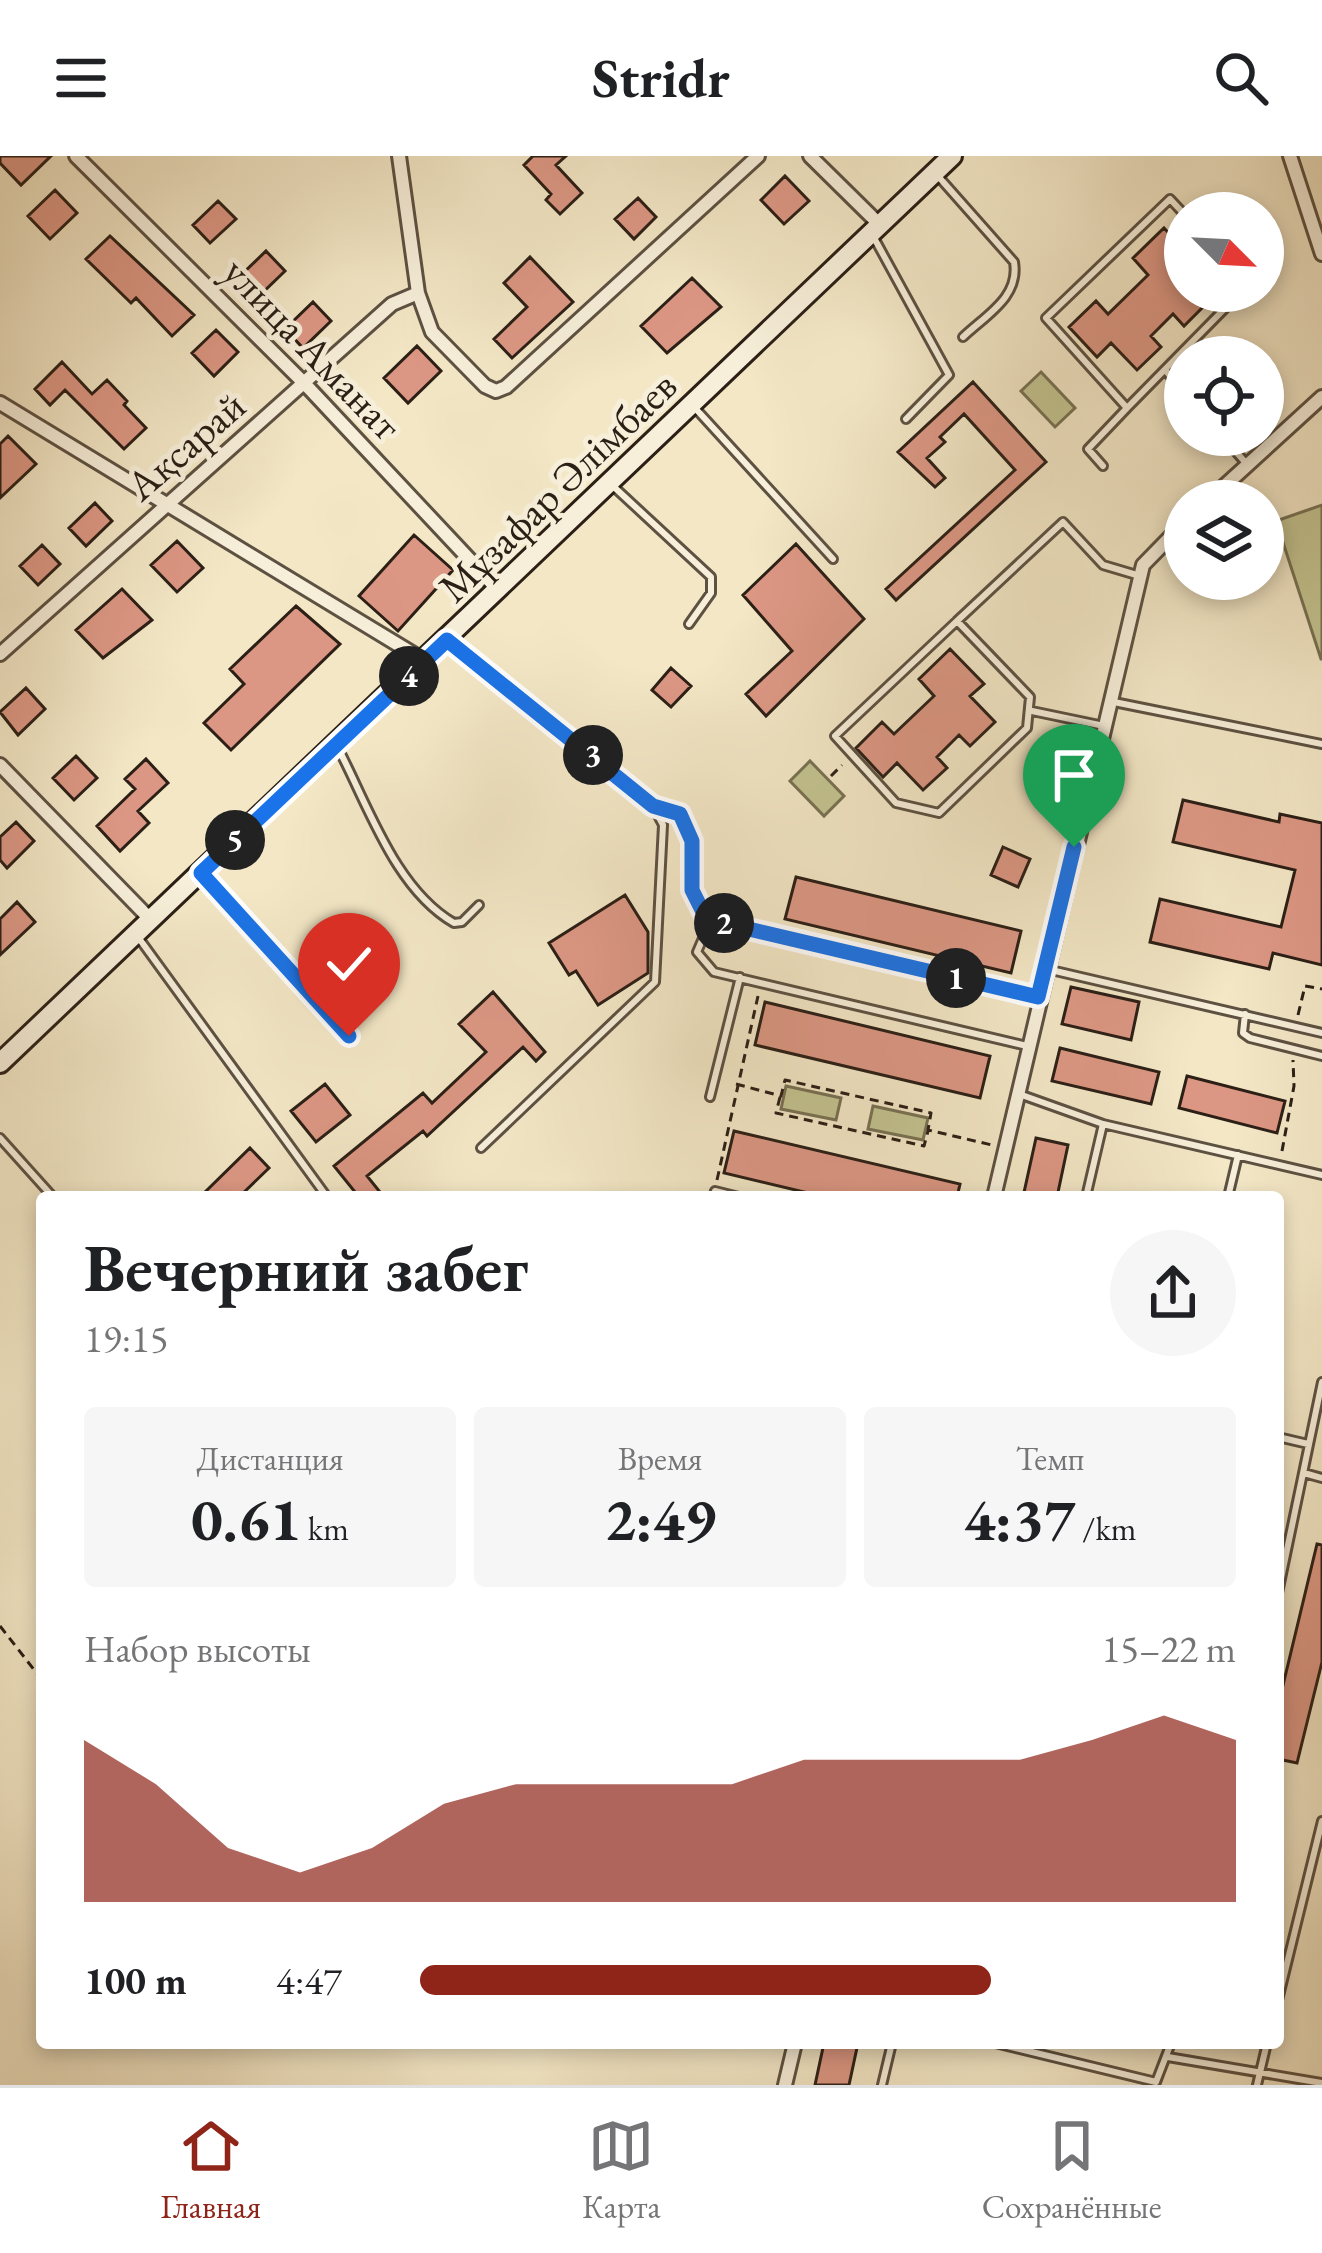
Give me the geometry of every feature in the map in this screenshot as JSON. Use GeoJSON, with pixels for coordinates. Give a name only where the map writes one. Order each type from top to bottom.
{"type":"FeatureCollection","features":[{"type":"Feature","properties":{"kind":"street","name":"улица Аманат"},"geometry":{"type":"LineString","coordinates":[[76,156],[305,384],[499,591]]}},
{"type":"Feature","properties":{"kind":"street"},"geometry":{"type":"LineString","coordinates":[[399,156],[418,293],[432,332],[485,386],[496,391],[506,387],[758,156]]}},
{"type":"Feature","properties":{"kind":"street"},"geometry":{"type":"LineString","coordinates":[[811,156],[875,229]]}},
{"type":"Feature","properties":{"kind":"street","name":"Мұзафар Әлімбаев"},"geometry":{"type":"LineString","coordinates":[[0,1063],[952,156]]}},
{"type":"Feature","properties":{"kind":"street"},"geometry":{"type":"LineString","coordinates":[[1290,156],[1322,254]]}},
{"type":"Feature","properties":{"kind":"street","name":"Ақсарай"},"geometry":{"type":"LineString","coordinates":[[0,654],[392,304],[418,293]]}},
{"type":"Feature","properties":{"kind":"street"},"geometry":{"type":"LineString","coordinates":[[1231,480],[1322,398]]}},
{"type":"Feature","properties":{"kind":"street"},"geometry":{"type":"LineString","coordinates":[[0,403],[424,662]]}},
{"type":"Feature","properties":{"kind":"street"},"geometry":{"type":"LineString","coordinates":[[995,1191],[1140,577],[1151,552],[1164,541]]}},
{"type":"Feature","properties":{"kind":"street"},"geometry":{"type":"LineString","coordinates":[[0,765],[144,927]]}},
{"type":"Feature","properties":{"kind":"street"},"geometry":{"type":"LineString","coordinates":[[785,2085],[794,2049]]}},
{"type":"Feature","properties":{"kind":"lane"},"geometry":{"type":"LineString","coordinates":[[935,172],[1014,262],[1013,290],[963,337]]}},
{"type":"Feature","properties":{"kind":"lane"},"geometry":{"type":"LineString","coordinates":[[1127,408],[1046,318],[1164,205]]}},
{"type":"Feature","properties":{"kind":"lane"},"geometry":{"type":"LineString","coordinates":[[875,229],[949,375],[906,419]]}},
{"type":"Feature","properties":{"kind":"lane"},"geometry":{"type":"LineString","coordinates":[[1199,336],[1222,312]]}},
{"type":"Feature","properties":{"kind":"lane"},"geometry":{"type":"LineString","coordinates":[[1103,466],[1088,449],[1164,373]]}},
{"type":"Feature","properties":{"kind":"lane"},"geometry":{"type":"LineString","coordinates":[[693,405],[833,560]]}},
{"type":"Feature","properties":{"kind":"lane"},"geometry":{"type":"LineString","coordinates":[[1239,456],[1247,465]]}},
{"type":"Feature","properties":{"kind":"lane"},"geometry":{"type":"LineString","coordinates":[[611,485],[711,577],[711,593],[689,624]]}},
{"type":"Feature","properties":{"kind":"lane"},"geometry":{"type":"LineString","coordinates":[[957,621],[1030,698],[1032,710],[1027,728],[939,813],[896,803],[835,736],[957,621],[1063,522],[1103,565],[1140,577]]}},
{"type":"Feature","properties":{"kind":"lane"},"geometry":{"type":"LineString","coordinates":[[447,640],[653,806],[663,825],[655,982],[481,1148]]}},
{"type":"Feature","properties":{"kind":"lane"},"geometry":{"type":"LineString","coordinates":[[1110,701],[1322,745]]}},
{"type":"Feature","properties":{"kind":"lane"},"geometry":{"type":"LineString","coordinates":[[1032,710],[1104,726]]}},
{"type":"Feature","properties":{"kind":"lane"},"geometry":{"type":"LineString","coordinates":[[337,745],[418,892],[454,923],[462,922],[479,905]]}},
{"type":"Feature","properties":{"kind":"lane"},"geometry":{"type":"LineString","coordinates":[[201,873],[349,1036]]}},
{"type":"Feature","properties":{"kind":"lane"},"geometry":{"type":"LineString","coordinates":[[1027,1046],[740,977],[703,964],[697,952],[709,924],[719,922],[1038,997]]}},
{"type":"Feature","properties":{"kind":"lane"},"geometry":{"type":"LineString","coordinates":[[144,927],[323,1191]]}},
{"type":"Feature","properties":{"kind":"lane"},"geometry":{"type":"LineString","coordinates":[[1045,969],[1322,1033]]}},
{"type":"Feature","properties":{"kind":"lane"},"geometry":{"type":"LineString","coordinates":[[710,1096],[740,977]]}},
{"type":"Feature","properties":{"kind":"lane"},"geometry":{"type":"LineString","coordinates":[[1245,1014],[1243,1033],[1322,1056]]}},
{"type":"Feature","properties":{"kind":"lane"},"geometry":{"type":"LineString","coordinates":[[1017,1093],[1103,1124],[1322,1175]]}},
{"type":"Feature","properties":{"kind":"lane"},"geometry":{"type":"LineString","coordinates":[[1087,1191],[1103,1124]]}},
{"type":"Feature","properties":{"kind":"lane"},"geometry":{"type":"LineString","coordinates":[[0,1138],[48,1191]]}},
{"type":"Feature","properties":{"kind":"lane"},"geometry":{"type":"LineString","coordinates":[[1229,1191],[1238,1155]]}},
{"type":"Feature","properties":{"kind":"lane"},"geometry":{"type":"LineString","coordinates":[[1284,1565],[1322,1382]]}},
{"type":"Feature","properties":{"kind":"lane"},"geometry":{"type":"LineString","coordinates":[[1284,1438],[1308,1444]]}},
{"type":"Feature","properties":{"kind":"lane"},"geometry":{"type":"LineString","coordinates":[[1304,1473],[1322,1478]]}},
{"type":"Feature","properties":{"kind":"lane"},"geometry":{"type":"LineString","coordinates":[[1284,1976],[1322,1821]]}},
{"type":"Feature","properties":{"kind":"lane"},"geometry":{"type":"LineString","coordinates":[[882,2085],[891,2049]]}},
{"type":"Feature","properties":{"kind":"lane"},"geometry":{"type":"LineString","coordinates":[[1019,2049],[1156,2083],[1170,2049]]}},
{"type":"Feature","properties":{"kind":"lane"},"geometry":{"type":"LineString","coordinates":[[1258,2080],[1266,2049]]}},
{"type":"Feature","properties":{"kind":"lane"},"geometry":{"type":"LineString","coordinates":[[1168,2057],[1258,2080],[1322,2083]]}},
{"type":"Feature","properties":{"kind":"path"},"geometry":{"type":"LineString","coordinates":[[831,776],[853,756]]}},
{"type":"Feature","properties":{"kind":"path"},"geometry":{"type":"LineString","coordinates":[[653,806],[680,814],[692,841],[692,890],[709,924]]}},
{"type":"Feature","properties":{"kind":"path"},"geometry":{"type":"LineString","coordinates":[[715,1191],[761,982]]}},
{"type":"Feature","properties":{"kind":"path"},"geometry":{"type":"LineString","coordinates":[[1296,1027],[1305,986],[1322,989]]}},
{"type":"Feature","properties":{"kind":"path"},"geometry":{"type":"LineString","coordinates":[[1279,1165],[1294,1086],[1292,1048]]}},
{"type":"Feature","properties":{"kind":"path"},"geometry":{"type":"LineString","coordinates":[[784,1080],[931,1113],[928,1130],[924,1146],[776,1113],[784,1080]]}},
{"type":"Feature","properties":{"kind":"path"},"geometry":{"type":"LineString","coordinates":[[736,1084],[781,1096]]}},
{"type":"Feature","properties":{"kind":"path"},"geometry":{"type":"LineString","coordinates":[[928,1130],[1005,1148]]}},
{"type":"Feature","properties":{"kind":"path"},"geometry":{"type":"LineString","coordinates":[[0,1626],[36,1672]]}},
{"type":"Feature","properties":{"kind":"green space"},"geometry":{"type":"Polygon","coordinates":[[[1041,372],[1075,408],[1055,427],[1021,391],[1041,372]]]}},
{"type":"Feature","properties":{"kind":"green space"},"geometry":{"type":"Polygon","coordinates":[[[1322,505],[1322,659],[1284,546],[1284,518],[1322,505]]]}},
{"type":"Feature","properties":{"kind":"green space"},"geometry":{"type":"Polygon","coordinates":[[[810,761],[844,796],[824,816],[790,781],[810,761]]]}},
{"type":"Feature","properties":{"kind":"green space"},"geometry":{"type":"Polygon","coordinates":[[[786,1086],[841,1098],[836,1120],[781,1109],[786,1086]]]}},
{"type":"Feature","properties":{"kind":"green space"},"geometry":{"type":"Polygon","coordinates":[[[873,1106],[928,1118],[923,1140],[868,1129],[873,1106]]]}},
{"type":"Feature","properties":{"kind":"building"},"geometry":{"type":"Polygon","coordinates":[[[0,156],[51,156],[21,185],[0,163],[0,156]]]}},
{"type":"Feature","properties":{"kind":"building"},"geometry":{"type":"Polygon","coordinates":[[[533,156],[566,156],[556,165],[582,193],[560,214],[546,200],[551,194],[524,165],[533,156]]]}},
{"type":"Feature","properties":{"kind":"building"},"geometry":{"type":"Polygon","coordinates":[[[785,176],[809,201],[784,224],[761,200],[785,176]]]}},
{"type":"Feature","properties":{"kind":"building"},"geometry":{"type":"Polygon","coordinates":[[[55,190],[77,213],[50,239],[28,216],[55,190]]]}},
{"type":"Feature","properties":{"kind":"building"},"geometry":{"type":"Polygon","coordinates":[[[638,198],[656,217],[634,239],[615,219],[638,198]]]}},
{"type":"Feature","properties":{"kind":"building"},"geometry":{"type":"Polygon","coordinates":[[[218,201],[236,219],[210,243],[193,225],[218,201]]]}},
{"type":"Feature","properties":{"kind":"building"},"geometry":{"type":"Polygon","coordinates":[[[1164,228],[1164,312],[1198,312],[1184,326],[1173,314],[1151,336],[1161,347],[1137,370],[1111,343],[1097,357],[1069,327],[1096,301],[1108,314],[1148,275],[1133,258],[1164,228]]]}},
{"type":"Feature","properties":{"kind":"building"},"geometry":{"type":"Polygon","coordinates":[[[110,236],[194,315],[172,336],[136,298],[131,303],[86,259],[110,236]]]}},
{"type":"Feature","properties":{"kind":"building"},"geometry":{"type":"Polygon","coordinates":[[[266,251],[285,271],[258,297],[239,277],[266,251]]]}},
{"type":"Feature","properties":{"kind":"building"},"geometry":{"type":"Polygon","coordinates":[[[530,257],[573,302],[512,358],[494,339],[527,307],[504,283],[530,257]]]}},
{"type":"Feature","properties":{"kind":"building"},"geometry":{"type":"Polygon","coordinates":[[[692,278],[721,307],[667,353],[641,326],[692,278]]]}},
{"type":"Feature","properties":{"kind":"building"},"geometry":{"type":"Polygon","coordinates":[[[313,302],[331,321],[303,348],[285,329],[313,302]]]}},
{"type":"Feature","properties":{"kind":"building"},"geometry":{"type":"Polygon","coordinates":[[[216,330],[238,352],[214,376],[192,353],[216,330]]]}},
{"type":"Feature","properties":{"kind":"building"},"geometry":{"type":"Polygon","coordinates":[[[417,346],[441,371],[408,403],[384,378],[417,346]]]}},
{"type":"Feature","properties":{"kind":"building"},"geometry":{"type":"Polygon","coordinates":[[[62,362],[92,394],[107,380],[127,401],[124,405],[146,428],[124,449],[65,390],[50,405],[35,389],[62,362]]]}},
{"type":"Feature","properties":{"kind":"building"},"geometry":{"type":"Polygon","coordinates":[[[973,382],[1046,462],[896,600],[886,589],[1015,470],[964,414],[927,458],[945,478],[935,487],[898,452],[973,382]]]}},
{"type":"Feature","properties":{"kind":"building"},"geometry":{"type":"Polygon","coordinates":[[[8,436],[36,464],[0,498],[0,444],[8,436]]]}},
{"type":"Feature","properties":{"kind":"building"},"geometry":{"type":"Polygon","coordinates":[[[95,503],[112,521],[86,546],[69,528],[95,503]]]}},
{"type":"Feature","properties":{"kind":"building"},"geometry":{"type":"Polygon","coordinates":[[[414,535],[453,570],[398,631],[359,596],[414,535]]]}},
{"type":"Feature","properties":{"kind":"building"},"geometry":{"type":"Polygon","coordinates":[[[177,541],[203,568],[177,592],[151,565],[177,541]]]}},
{"type":"Feature","properties":{"kind":"building"},"geometry":{"type":"Polygon","coordinates":[[[796,544],[864,619],[766,716],[746,694],[792,651],[743,595],[796,544]]]}},
{"type":"Feature","properties":{"kind":"building"},"geometry":{"type":"Polygon","coordinates":[[[42,545],[60,564],[38,585],[20,566],[42,545]]]}},
{"type":"Feature","properties":{"kind":"building"},"geometry":{"type":"Polygon","coordinates":[[[122,589],[152,620],[103,658],[76,630],[122,589]]]}},
{"type":"Feature","properties":{"kind":"building"},"geometry":{"type":"Polygon","coordinates":[[[296,606],[340,644],[231,750],[204,723],[244,684],[230,669],[296,606]]]}},
{"type":"Feature","properties":{"kind":"building"},"geometry":{"type":"Polygon","coordinates":[[[950,649],[984,684],[970,696],[995,722],[970,746],[959,735],[937,757],[947,768],[923,790],[897,763],[883,777],[856,748],[882,722],[894,734],[934,696],[919,679],[950,649]]]}},
{"type":"Feature","properties":{"kind":"building"},"geometry":{"type":"Polygon","coordinates":[[[671,668],[691,686],[671,707],[652,690],[671,668]]]}},
{"type":"Feature","properties":{"kind":"building"},"geometry":{"type":"Polygon","coordinates":[[[26,688],[45,709],[18,735],[0,712],[26,688]]]}},
{"type":"Feature","properties":{"kind":"building"},"geometry":{"type":"Polygon","coordinates":[[[76,756],[97,778],[74,800],[53,778],[76,756]]]}},
{"type":"Feature","properties":{"kind":"building"},"geometry":{"type":"Polygon","coordinates":[[[146,759],[168,783],[138,811],[149,823],[120,851],[97,826],[135,789],[125,779],[146,759]]]}},
{"type":"Feature","properties":{"kind":"building"},"geometry":{"type":"Polygon","coordinates":[[[1183,800],[1279,822],[1280,814],[1322,823],[1322,965],[1273,953],[1269,969],[1150,942],[1160,899],[1281,927],[1295,870],[1173,842],[1183,800]]]}},
{"type":"Feature","properties":{"kind":"building"},"geometry":{"type":"Polygon","coordinates":[[[16,822],[34,841],[7,868],[0,860],[0,837],[16,822]]]}},
{"type":"Feature","properties":{"kind":"building"},"geometry":{"type":"Polygon","coordinates":[[[1003,847],[1030,859],[1018,887],[991,875],[1003,847]]]}},
{"type":"Feature","properties":{"kind":"building"},"geometry":{"type":"Polygon","coordinates":[[[796,877],[1021,931],[1011,973],[785,919],[796,877]]]}},
{"type":"Feature","properties":{"kind":"building"},"geometry":{"type":"Polygon","coordinates":[[[625,895],[648,932],[648,973],[598,1005],[576,971],[569,975],[549,943],[625,895]]]}},
{"type":"Feature","properties":{"kind":"building"},"geometry":{"type":"Polygon","coordinates":[[[17,902],[35,922],[0,955],[0,919],[17,902]]]}},
{"type":"Feature","properties":{"kind":"building"},"geometry":{"type":"Polygon","coordinates":[[[1071,987],[1139,1002],[1131,1040],[1062,1024],[1071,987]]]}},
{"type":"Feature","properties":{"kind":"building"},"geometry":{"type":"Polygon","coordinates":[[[493,992],[545,1052],[536,1061],[523,1047],[427,1136],[423,1131],[367,1176],[379,1191],[354,1191],[334,1166],[423,1093],[432,1103],[486,1052],[459,1024],[493,992]]]}},
{"type":"Feature","properties":{"kind":"building"},"geometry":{"type":"Polygon","coordinates":[[[765,1002],[990,1056],[980,1098],[755,1045],[765,1002]]]}},
{"type":"Feature","properties":{"kind":"building"},"geometry":{"type":"Polygon","coordinates":[[[1060,1048],[1159,1072],[1151,1104],[1052,1081],[1060,1048]]]}},
{"type":"Feature","properties":{"kind":"building"},"geometry":{"type":"Polygon","coordinates":[[[1187,1076],[1285,1101],[1277,1133],[1179,1108],[1187,1076]]]}},
{"type":"Feature","properties":{"kind":"building"},"geometry":{"type":"Polygon","coordinates":[[[325,1084],[350,1115],[316,1142],[291,1111],[325,1084]]]}},
{"type":"Feature","properties":{"kind":"building"},"geometry":{"type":"Polygon","coordinates":[[[734,1131],[960,1184],[958,1191],[800,1191],[724,1173],[734,1131]]]}},
{"type":"Feature","properties":{"kind":"building"},"geometry":{"type":"Polygon","coordinates":[[[1036,1138],[1068,1145],[1058,1191],[1024,1191],[1036,1138]]]}},
{"type":"Feature","properties":{"kind":"building"},"geometry":{"type":"Polygon","coordinates":[[[250,1148],[269,1168],[245,1191],[206,1191],[250,1148]]]}},
{"type":"Feature","properties":{"kind":"building"},"geometry":{"type":"Polygon","coordinates":[[[1317,1544],[1322,1545],[1322,1662],[1297,1763],[1284,1760],[1284,1681],[1317,1544]]]}},
{"type":"Feature","properties":{"kind":"building"},"geometry":{"type":"Polygon","coordinates":[[[823,2049],[857,2049],[849,2085],[815,2085],[823,2049]]]}},
{"type":"Feature","properties":{"kind":"route"},"geometry":{"type":"LineString","coordinates":[[349,1036],[201,873],[447,640],[639,790],[653,806],[680,814],[692,841],[692,890],[709,924],[719,922],[1038,997],[1074,847]]}}]}
